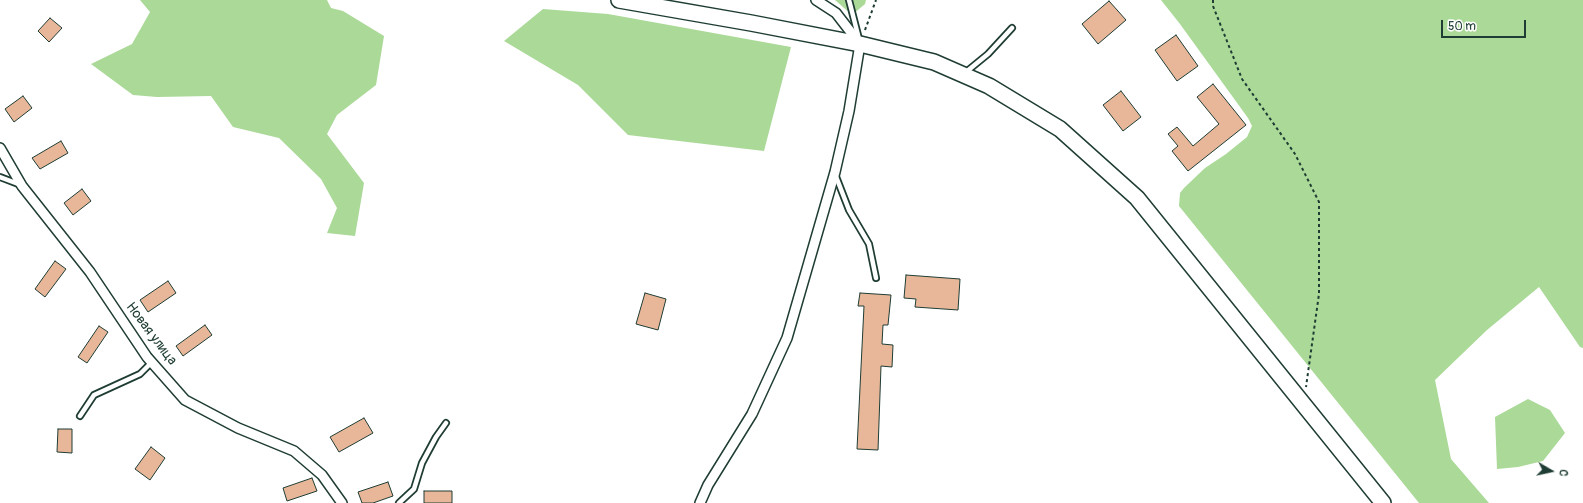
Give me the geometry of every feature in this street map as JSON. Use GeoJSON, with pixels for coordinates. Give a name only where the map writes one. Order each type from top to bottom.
{"type":"FeatureCollection","features":[{"type":"Feature","properties":{"kind":"main road"},"geometry":{"type":"LineString","coordinates":[[619,0],[860,44],[934,62],[990,86],[1060,129],[1137,198],[1383,503]]}},
{"type":"Feature","properties":{"kind":"street"},"geometry":{"type":"LineString","coordinates":[[700,503],[708,485],[752,414],[787,338],[835,172],[849,111],[860,44],[836,13],[816,0]]}},
{"type":"Feature","properties":{"kind":"street","name":"Новая улица"},"geometry":{"type":"LineString","coordinates":[[0,148],[22,186],[90,272],[152,362],[186,400],[238,428],[294,451],[322,476],[342,503]]}},
{"type":"Feature","properties":{"kind":"lane"},"geometry":{"type":"LineString","coordinates":[[849,0],[860,44]]}},
{"type":"Feature","properties":{"kind":"lane"},"geometry":{"type":"LineString","coordinates":[[963,75],[988,54],[1012,28]]}},
{"type":"Feature","properties":{"kind":"lane"},"geometry":{"type":"LineString","coordinates":[[835,172],[849,210],[868,244],[876,278]]}},
{"type":"Feature","properties":{"kind":"lane"},"geometry":{"type":"LineString","coordinates":[[0,177],[22,186]]}},
{"type":"Feature","properties":{"kind":"lane"},"geometry":{"type":"LineString","coordinates":[[80,416],[94,395],[140,374],[152,362]]}},
{"type":"Feature","properties":{"kind":"lane"},"geometry":{"type":"LineString","coordinates":[[399,503],[414,489],[422,463],[446,424]]}},
{"type":"Feature","properties":{"kind":"path"},"geometry":{"type":"LineString","coordinates":[[860,44],[876,0]]}},
{"type":"Feature","properties":{"kind":"path"},"geometry":{"type":"LineString","coordinates":[[1213,0],[1213,6],[1242,79],[1295,154],[1319,202],[1319,294],[1303,404]]}},
{"type":"Feature","properties":{"kind":"green space"},"geometry":{"type":"Polygon","coordinates":[[[140,0],[327,0],[331,8],[343,11],[384,36],[376,85],[337,115],[327,134],[364,183],[355,236],[327,233],[337,208],[321,179],[279,138],[233,127],[211,96],[157,97],[133,95],[91,64],[132,44],[150,12],[140,0]]]}},
{"type":"Feature","properties":{"kind":"green space"},"geometry":{"type":"Polygon","coordinates":[[[835,0],[866,0],[865,4],[852,15],[835,0]]]}},
{"type":"Feature","properties":{"kind":"green space"},"geometry":{"type":"Polygon","coordinates":[[[1161,0],[1583,0],[1583,348],[1580,347],[1539,287],[1487,330],[1435,380],[1451,459],[1489,503],[1419,503],[1179,206],[1180,193],[1184,188],[1205,168],[1226,154],[1247,137],[1252,126],[1248,118],[1161,0]]]}},
{"type":"Feature","properties":{"kind":"green space"},"geometry":{"type":"Polygon","coordinates":[[[543,9],[608,14],[791,47],[764,151],[628,135],[578,85],[504,41],[543,9]]]}},
{"type":"Feature","properties":{"kind":"green space"},"geometry":{"type":"Polygon","coordinates":[[[1528,399],[1550,410],[1565,433],[1543,461],[1518,467],[1497,469],[1495,417],[1528,399]]]}},
{"type":"Feature","properties":{"kind":"building"},"geometry":{"type":"Polygon","coordinates":[[[1109,1],[1126,20],[1098,44],[1082,24],[1109,1]]]}},
{"type":"Feature","properties":{"kind":"building"},"geometry":{"type":"Polygon","coordinates":[[[50,18],[62,28],[49,42],[38,31],[50,18]]]}},
{"type":"Feature","properties":{"kind":"building"},"geometry":{"type":"Polygon","coordinates":[[[1176,35],[1198,66],[1177,81],[1155,50],[1176,35]]]}},
{"type":"Feature","properties":{"kind":"building"},"geometry":{"type":"Polygon","coordinates":[[[1213,84],[1246,125],[1188,171],[1172,151],[1178,146],[1168,134],[1177,127],[1193,146],[1219,124],[1197,97],[1213,84]]]}},
{"type":"Feature","properties":{"kind":"building"},"geometry":{"type":"Polygon","coordinates":[[[1121,91],[1141,117],[1123,131],[1103,105],[1121,91]]]}},
{"type":"Feature","properties":{"kind":"building"},"geometry":{"type":"Polygon","coordinates":[[[23,96],[32,108],[14,122],[5,109],[23,96]]]}},
{"type":"Feature","properties":{"kind":"building"},"geometry":{"type":"Polygon","coordinates":[[[61,141],[68,153],[40,169],[32,158],[61,141]]]}},
{"type":"Feature","properties":{"kind":"building"},"geometry":{"type":"Polygon","coordinates":[[[82,189],[91,201],[73,215],[64,203],[82,189]]]}},
{"type":"Feature","properties":{"kind":"building"},"geometry":{"type":"Polygon","coordinates":[[[55,261],[66,269],[45,297],[35,289],[55,261]]]}},
{"type":"Feature","properties":{"kind":"building"},"geometry":{"type":"Polygon","coordinates":[[[906,275],[960,279],[958,310],[915,307],[916,299],[904,298],[906,275]]]}},
{"type":"Feature","properties":{"kind":"building"},"geometry":{"type":"Polygon","coordinates":[[[168,281],[176,293],[148,312],[140,300],[168,281]]]}},
{"type":"Feature","properties":{"kind":"building"},"geometry":{"type":"Polygon","coordinates":[[[645,293],[666,299],[658,330],[636,324],[645,293]]]}},
{"type":"Feature","properties":{"kind":"building"},"geometry":{"type":"Polygon","coordinates":[[[860,293],[891,295],[888,325],[883,325],[882,344],[893,345],[892,367],[881,366],[878,450],[857,449],[864,306],[858,306],[860,293]]]}},
{"type":"Feature","properties":{"kind":"building"},"geometry":{"type":"Polygon","coordinates":[[[205,325],[212,335],[183,356],[176,346],[205,325]]]}},
{"type":"Feature","properties":{"kind":"building"},"geometry":{"type":"Polygon","coordinates":[[[99,326],[108,332],[87,363],[78,357],[99,326]]]}},
{"type":"Feature","properties":{"kind":"building"},"geometry":{"type":"Polygon","coordinates":[[[364,418],[373,433],[339,452],[330,437],[364,418]]]}},
{"type":"Feature","properties":{"kind":"building"},"geometry":{"type":"Polygon","coordinates":[[[58,429],[72,429],[72,453],[57,452],[58,429]]]}},
{"type":"Feature","properties":{"kind":"building"},"geometry":{"type":"Polygon","coordinates":[[[151,447],[165,458],[150,480],[135,469],[151,447]]]}},
{"type":"Feature","properties":{"kind":"building"},"geometry":{"type":"Polygon","coordinates":[[[312,478],[317,491],[287,501],[283,488],[312,478]]]}},
{"type":"Feature","properties":{"kind":"building"},"geometry":{"type":"Polygon","coordinates":[[[388,482],[393,496],[373,503],[362,503],[358,492],[388,482]]]}},
{"type":"Feature","properties":{"kind":"building"},"geometry":{"type":"Polygon","coordinates":[[[424,491],[452,491],[452,503],[424,503],[424,491]]]}}]}
